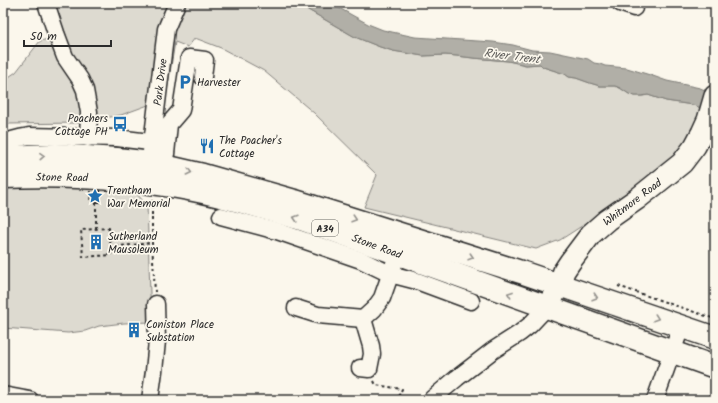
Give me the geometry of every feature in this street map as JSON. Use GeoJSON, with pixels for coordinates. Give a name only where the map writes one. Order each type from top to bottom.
{"type":"FeatureCollection","features":[{"type":"Feature","properties":{"kind":"highway","name":"Stone Road"},"geometry":{"type":"LineString","coordinates":[[3,157],[56,155],[157,160],[295,201],[536,277],[715,338]]}},
{"type":"Feature","properties":{"kind":"highway","name":"Stone Road"},"geometry":{"type":"LineString","coordinates":[[3,177],[95,177],[157,160]]}},
{"type":"Feature","properties":{"kind":"highway","name":"Stone Road"},"geometry":{"type":"LineString","coordinates":[[157,160],[178,187],[246,202],[301,219],[715,368]]}},
{"type":"Feature","properties":{"kind":"main road","name":"Whitmore Road"},"geometry":{"type":"LineString","coordinates":[[547,307],[559,286],[564,271],[591,234],[682,163],[695,146],[702,133],[708,120],[715,96]]}},
{"type":"Feature","properties":{"kind":"street"},"geometry":{"type":"LineString","coordinates":[[46,3],[65,56],[80,79],[85,90],[89,112],[88,138]]}},
{"type":"Feature","properties":{"kind":"street","name":"Park Drive"},"geometry":{"type":"LineString","coordinates":[[157,160],[166,29],[177,3]]}},
{"type":"Feature","properties":{"kind":"street"},"geometry":{"type":"LineString","coordinates":[[3,146],[4,144],[15,139],[29,136],[117,138],[157,160],[168,124],[181,110],[189,58],[205,60],[204,77]]}},
{"type":"Feature","properties":{"kind":"street"},"geometry":{"type":"LineString","coordinates":[[221,216],[277,231],[361,260],[390,274],[417,281],[471,301]]}},
{"type":"Feature","properties":{"kind":"street"},"geometry":{"type":"LineString","coordinates":[[296,308],[318,315],[363,319],[374,309],[382,298],[398,254]]}},
{"type":"Feature","properties":{"kind":"street"},"geometry":{"type":"LineString","coordinates":[[150,400],[157,341],[156,304]]}},
{"type":"Feature","properties":{"kind":"street"},"geometry":{"type":"LineString","coordinates":[[432,399],[492,351],[520,333],[547,307]]}},
{"type":"Feature","properties":{"kind":"street"},"geometry":{"type":"LineString","coordinates":[[363,319],[372,354],[365,369]]}},
{"type":"Feature","properties":{"kind":"street"},"geometry":{"type":"LineString","coordinates":[[656,400],[681,327]]}},
{"type":"Feature","properties":{"kind":"street"},"geometry":{"type":"LineString","coordinates":[[3,395],[30,400]]}},
{"type":"Feature","properties":{"kind":"path"},"geometry":{"type":"LineString","coordinates":[[156,304],[152,243],[157,160]]}},
{"type":"Feature","properties":{"kind":"path"},"geometry":{"type":"LineString","coordinates":[[96,202],[96,229]]}},
{"type":"Feature","properties":{"kind":"path"},"geometry":{"type":"LineString","coordinates":[[109,228],[110,247],[111,255],[83,257],[81,230],[109,228]]}},
{"type":"Feature","properties":{"kind":"path"},"geometry":{"type":"LineString","coordinates":[[110,247],[152,243]]}},
{"type":"Feature","properties":{"kind":"path"},"geometry":{"type":"LineString","coordinates":[[365,369],[376,385],[402,389],[398,397],[404,400]]}},
{"type":"Feature","properties":{"kind":"shaded area"},"geometry":{"type":"Polygon","coordinates":[[[54,3],[296,3],[355,37],[393,51],[423,56],[445,55],[508,61],[526,65],[540,64],[543,67],[565,74],[569,77],[600,86],[615,86],[635,96],[648,95],[666,101],[693,105],[704,109],[690,138],[676,158],[616,204],[560,240],[536,249],[364,207],[377,175],[314,113],[264,71],[221,48],[195,38],[188,47],[175,42],[167,91],[151,104],[121,115],[77,123],[8,124],[3,130],[3,81],[16,72],[40,41],[66,35],[54,3]]]}},
{"type":"Feature","properties":{"kind":"shaded area"},"geometry":{"type":"Polygon","coordinates":[[[69,187],[135,192],[147,205],[151,322],[99,326],[85,331],[68,333],[3,328],[3,188],[69,187]]]}},
{"type":"Feature","properties":{"kind":"water","name":"River Trent"},"geometry":{"type":"Polygon","coordinates":[[[296,3],[330,3],[368,24],[383,30],[415,37],[493,42],[588,59],[594,63],[605,66],[627,68],[667,81],[700,88],[715,94],[715,113],[693,105],[666,101],[648,95],[635,96],[615,86],[600,86],[569,77],[565,74],[543,67],[540,64],[526,65],[508,61],[445,55],[423,56],[393,51],[355,37],[296,3]]]}},
{"type":"Feature","properties":{"kind":"place","name":"Harvester"},"geometry":{"type":"Point","coordinates":[185,82]}},
{"type":"Feature","properties":{"kind":"place","name":"Poachers Cottage PH"},"geometry":{"type":"Point","coordinates":[120,124]}},
{"type":"Feature","properties":{"kind":"place","name":"The Poacher's Cottage"},"geometry":{"type":"Point","coordinates":[207,146]}},
{"type":"Feature","properties":{"kind":"place","name":"Trentham War Memorial"},"geometry":{"type":"Point","coordinates":[95,196]}},
{"type":"Feature","properties":{"kind":"place","name":"Sutherland Mausoleum"},"geometry":{"type":"Point","coordinates":[96,242]}},
{"type":"Feature","properties":{"kind":"place","name":"Coniston Place Substation"},"geometry":{"type":"Point","coordinates":[134,330]}}]}
